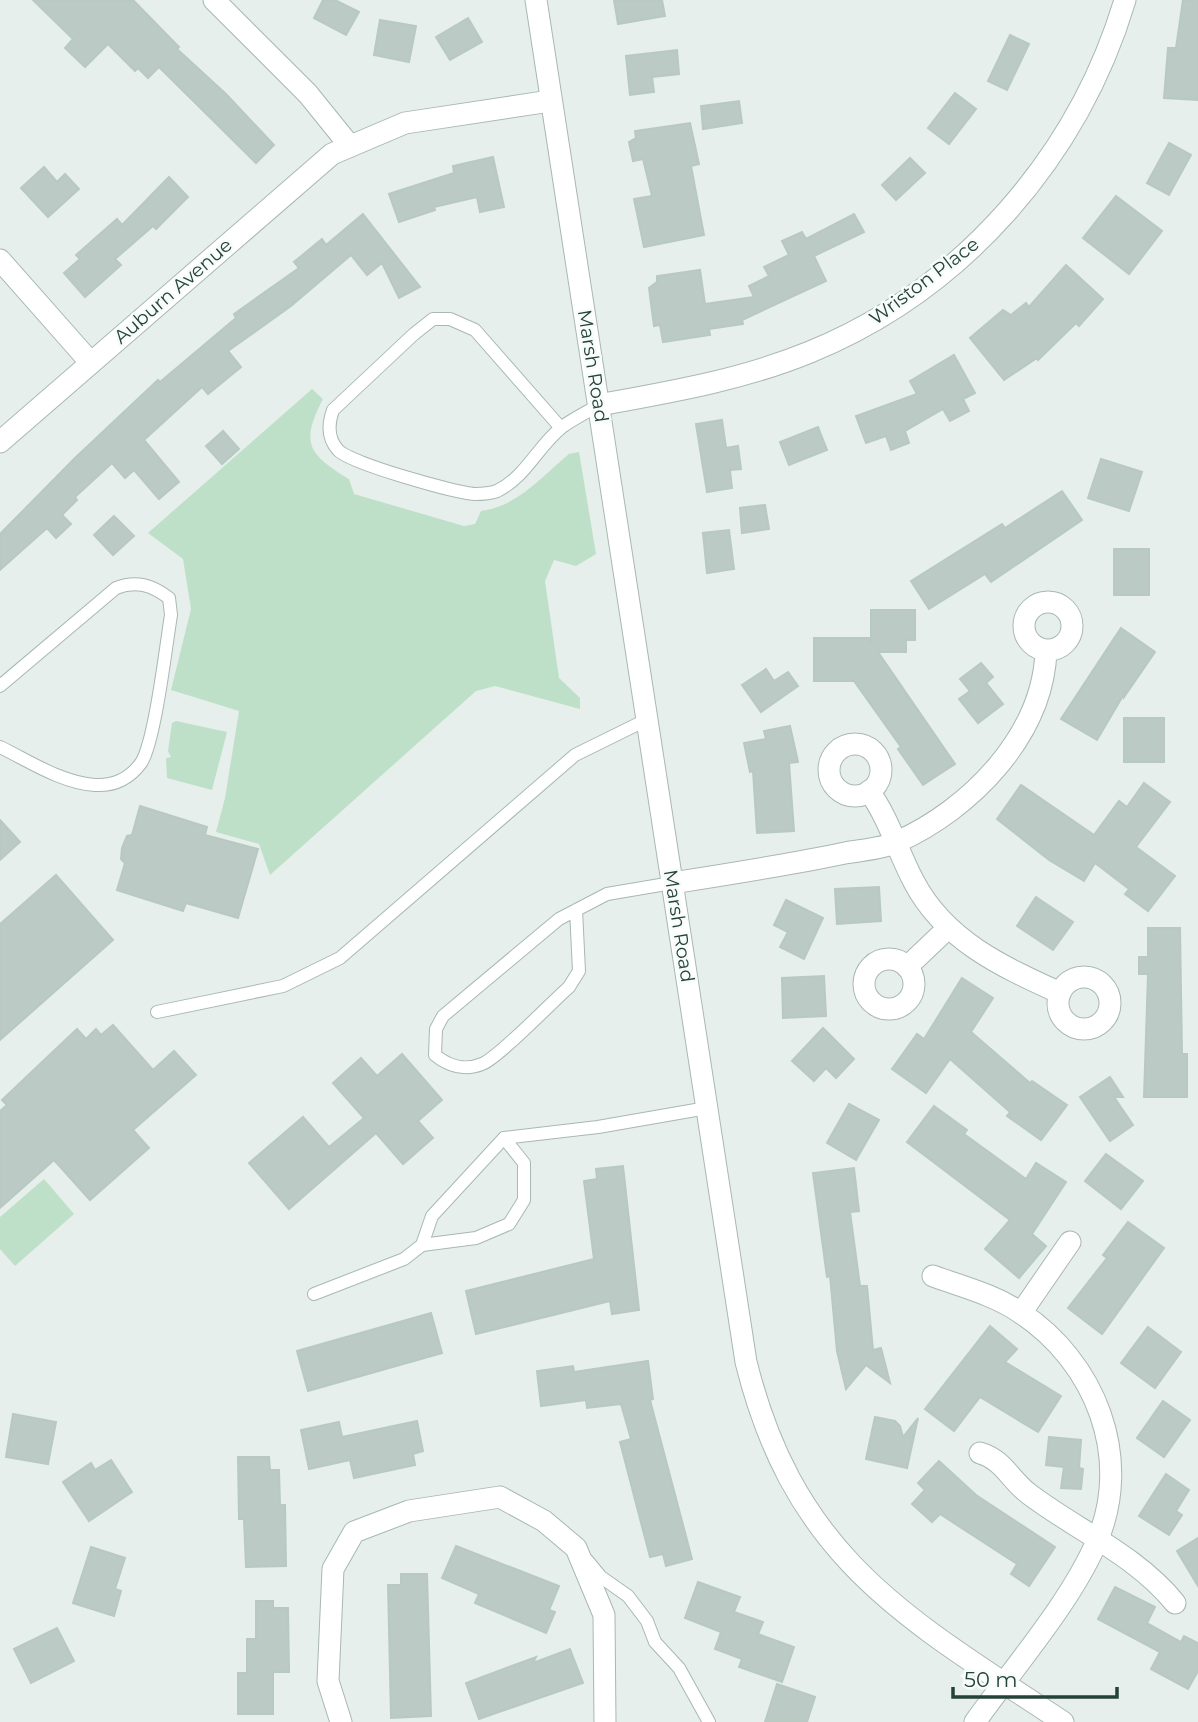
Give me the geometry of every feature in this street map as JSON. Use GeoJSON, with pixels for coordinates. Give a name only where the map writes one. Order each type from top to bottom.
{"type":"FeatureCollection","features":[{"type":"Feature","properties":{"kind":"street"},"geometry":{"type":"LineString","coordinates":[[215,0],[308,94],[350,146]]}},
{"type":"Feature","properties":{"kind":"street","name":"Marsh Road"},"geometry":{"type":"LineString","coordinates":[[536,0],[746,1362],[758,1409],[789,1481],[834,1547],[870,1585],[909,1618],[1063,1722]]}},
{"type":"Feature","properties":{"kind":"street","name":"Wriston Place"},"geometry":{"type":"LineString","coordinates":[[599,405],[684,390],[759,370],[809,353],[856,331],[909,297],[984,237],[1020,198],[1048,161],[1098,72],[1125,0]]}},
{"type":"Feature","properties":{"kind":"street","name":"Auburn Avenue"},"geometry":{"type":"LineString","coordinates":[[0,442],[317,165],[350,146],[405,123],[550,101]]}},
{"type":"Feature","properties":{"kind":"street"},"geometry":{"type":"LineString","coordinates":[[0,260],[91,362]]}},
{"type":"Feature","properties":{"kind":"street"},"geometry":{"type":"LineString","coordinates":[[672,883],[896,843],[967,797],[995,769],[1035,704],[1044,676],[1046,650]]}},
{"type":"Feature","properties":{"kind":"street"},"geometry":{"type":"LineString","coordinates":[[869,791],[922,896],[948,928],[972,949],[1060,993]]}},
{"type":"Feature","properties":{"kind":"street"},"geometry":{"type":"LineString","coordinates":[[907,967],[948,928]]}},
{"type":"Feature","properties":{"kind":"street"},"geometry":{"type":"LineString","coordinates":[[1021,1312],[1070,1242]]}},
{"type":"Feature","properties":{"kind":"street"},"geometry":{"type":"LineString","coordinates":[[933,1276],[982,1293],[1021,1312],[1063,1348],[1083,1376],[1102,1416],[1111,1466],[1108,1504],[1097,1540],[1084,1565],[975,1722]]}},
{"type":"Feature","properties":{"kind":"street"},"geometry":{"type":"LineString","coordinates":[[980,1453],[1004,1466],[1027,1492],[1136,1564],[1175,1603]]}},
{"type":"Feature","properties":{"kind":"street"},"geometry":{"type":"LineString","coordinates":[[341,1722],[328,1681],[333,1569],[354,1532],[409,1511],[500,1497],[544,1521],[576,1548],[604,1615],[605,1722]]}},
{"type":"Feature","properties":{"kind":"lane"},"geometry":{"type":"LineString","coordinates":[[561,428],[475,330],[450,319],[433,320],[414,334],[333,410],[328,422],[329,433],[336,449],[344,456],[366,465],[474,494],[494,492],[516,480],[561,428],[599,405]]}},
{"type":"Feature","properties":{"kind":"lane"},"geometry":{"type":"LineString","coordinates":[[0,686],[116,588],[129,583],[144,584],[169,598],[171,615],[149,736],[143,760],[133,773],[109,785],[93,785],[63,777],[0,747]]}},
{"type":"Feature","properties":{"kind":"lane"},"geometry":{"type":"LineString","coordinates":[[157,1012],[283,986],[341,958],[575,755],[646,720]]}},
{"type":"Feature","properties":{"kind":"lane"},"geometry":{"type":"LineString","coordinates":[[576,910],[579,971],[569,987],[483,1064],[461,1067],[446,1064],[435,1055],[436,1028],[443,1016],[559,919],[576,910],[607,894],[672,883]]}},
{"type":"Feature","properties":{"kind":"lane"},"geometry":{"type":"LineString","coordinates":[[422,1245],[432,1216],[504,1138],[598,1127],[707,1108]]}},
{"type":"Feature","properties":{"kind":"lane"},"geometry":{"type":"LineString","coordinates":[[314,1294],[404,1259],[422,1245],[476,1238],[509,1224],[524,1200],[524,1163],[504,1138]]}},
{"type":"Feature","properties":{"kind":"lane"},"geometry":{"type":"LineString","coordinates":[[576,1548],[601,1577],[628,1596],[647,1621],[655,1642],[679,1668],[709,1722]]}},
{"type":"Feature","properties":{"kind":"green space"},"geometry":{"type":"Polygon","coordinates":[[[312,389],[323,399],[312,427],[312,446],[324,462],[349,479],[354,494],[464,526],[475,524],[481,511],[518,497],[569,454],[579,452],[596,554],[576,566],[554,560],[545,581],[559,678],[580,698],[580,709],[495,686],[476,691],[270,875],[259,844],[216,832],[225,798],[239,711],[171,690],[191,609],[183,559],[148,533],[312,389]]]}},
{"type":"Feature","properties":{"kind":"green space"},"geometry":{"type":"Polygon","coordinates":[[[176,721],[227,732],[212,790],[167,778],[166,758],[171,757],[168,751],[172,723],[176,721]]]}},
{"type":"Feature","properties":{"kind":"green space"},"geometry":{"type":"Polygon","coordinates":[[[44,1179],[74,1214],[15,1266],[0,1249],[0,1217],[44,1179]]]}},
{"type":"Feature","properties":{"kind":"building"},"geometry":{"type":"Polygon","coordinates":[[[33,0],[133,0],[179,47],[177,49],[226,94],[274,145],[256,163],[159,67],[148,78],[138,68],[135,71],[108,44],[85,67],[65,48],[73,39],[33,0]]]}},
{"type":"Feature","properties":{"kind":"building"},"geometry":{"type":"Polygon","coordinates":[[[323,0],[335,0],[359,12],[346,35],[314,18],[323,0]]]}},
{"type":"Feature","properties":{"kind":"building"},"geometry":{"type":"Polygon","coordinates":[[[614,0],[662,0],[665,16],[618,24],[614,0]]]}},
{"type":"Feature","properties":{"kind":"building"},"geometry":{"type":"Polygon","coordinates":[[[1183,0],[1198,0],[1198,100],[1164,98],[1168,48],[1176,48],[1183,0]]]}},
{"type":"Feature","properties":{"kind":"building"},"geometry":{"type":"Polygon","coordinates":[[[468,18],[482,42],[450,60],[436,37],[468,18]]]}},
{"type":"Feature","properties":{"kind":"building"},"geometry":{"type":"Polygon","coordinates":[[[380,20],[416,26],[409,62],[374,55],[380,20]]]}},
{"type":"Feature","properties":{"kind":"building"},"geometry":{"type":"Polygon","coordinates":[[[1010,35],[1029,44],[1007,90],[988,81],[1010,35]]]}},
{"type":"Feature","properties":{"kind":"building"},"geometry":{"type":"Polygon","coordinates":[[[677,50],[679,74],[652,77],[654,92],[630,95],[626,56],[677,50]]]}},
{"type":"Feature","properties":{"kind":"building"},"geometry":{"type":"Polygon","coordinates":[[[955,93],[976,109],[949,144],[928,128],[955,93]]]}},
{"type":"Feature","properties":{"kind":"building"},"geometry":{"type":"Polygon","coordinates":[[[739,101],[742,123],[703,129],[701,106],[739,101]]]}},
{"type":"Feature","properties":{"kind":"building"},"geometry":{"type":"Polygon","coordinates":[[[690,123],[699,164],[691,166],[704,235],[644,247],[634,199],[652,196],[643,159],[633,161],[629,142],[636,138],[635,131],[690,123]]]}},
{"type":"Feature","properties":{"kind":"building"},"geometry":{"type":"Polygon","coordinates":[[[1169,143],[1191,155],[1169,195],[1147,183],[1169,143]]]}},
{"type":"Feature","properties":{"kind":"building"},"geometry":{"type":"Polygon","coordinates":[[[493,157],[504,207],[480,212],[477,197],[434,207],[435,210],[399,222],[389,194],[454,173],[453,166],[493,157]]]}},
{"type":"Feature","properties":{"kind":"building"},"geometry":{"type":"Polygon","coordinates":[[[910,158],[925,173],[896,200],[882,185],[910,158]]]}},
{"type":"Feature","properties":{"kind":"building"},"geometry":{"type":"Polygon","coordinates":[[[44,167],[57,182],[65,174],[79,189],[48,217],[21,188],[44,167]]]}},
{"type":"Feature","properties":{"kind":"building"},"geometry":{"type":"Polygon","coordinates":[[[169,177],[188,197],[156,229],[153,226],[115,259],[121,265],[85,297],[64,273],[80,259],[76,255],[117,219],[122,225],[169,177]]]}},
{"type":"Feature","properties":{"kind":"building"},"geometry":{"type":"Polygon","coordinates":[[[1116,196],[1162,231],[1129,274],[1083,238],[1116,196]]]}},
{"type":"Feature","properties":{"kind":"building"},"geometry":{"type":"Polygon","coordinates":[[[363,214],[420,287],[399,298],[382,263],[367,275],[351,255],[291,306],[228,351],[241,367],[208,394],[202,387],[144,440],[179,482],[159,499],[134,470],[125,478],[112,463],[75,497],[77,500],[62,515],[71,524],[56,538],[47,528],[0,570],[0,534],[75,458],[158,380],[160,382],[236,318],[234,314],[299,268],[294,262],[322,239],[326,245],[363,214]]]}},
{"type":"Feature","properties":{"kind":"building"},"geometry":{"type":"Polygon","coordinates":[[[854,214],[864,232],[814,256],[826,281],[742,320],[743,324],[709,329],[710,335],[663,342],[660,325],[654,326],[649,288],[657,282],[657,276],[700,270],[705,304],[754,297],[749,286],[769,276],[764,267],[789,255],[782,241],[802,232],[806,239],[854,214]]]}},
{"type":"Feature","properties":{"kind":"building"},"geometry":{"type":"Polygon","coordinates":[[[1066,265],[1103,299],[1079,326],[1076,323],[1038,360],[1037,358],[1004,380],[970,338],[1003,310],[1011,315],[1026,303],[1029,307],[1066,265]]]}},
{"type":"Feature","properties":{"kind":"building"},"geometry":{"type":"Polygon","coordinates":[[[954,355],[975,393],[963,399],[969,411],[950,421],[943,409],[905,431],[909,443],[891,450],[886,436],[866,443],[856,416],[917,394],[910,381],[954,355]]]}},
{"type":"Feature","properties":{"kind":"building"},"geometry":{"type":"Polygon","coordinates":[[[722,420],[726,448],[738,446],[741,469],[730,470],[732,488],[707,492],[696,424],[722,420]]]}},
{"type":"Feature","properties":{"kind":"building"},"geometry":{"type":"Polygon","coordinates":[[[818,427],[827,450],[789,465],[780,442],[818,427]]]}},
{"type":"Feature","properties":{"kind":"building"},"geometry":{"type":"Polygon","coordinates":[[[223,431],[239,449],[222,464],[206,446],[223,431]]]}},
{"type":"Feature","properties":{"kind":"building"},"geometry":{"type":"Polygon","coordinates":[[[1101,459],[1142,472],[1129,511],[1088,498],[1101,459]]]}},
{"type":"Feature","properties":{"kind":"building"},"geometry":{"type":"Polygon","coordinates":[[[1062,491],[1082,520],[991,582],[985,574],[929,609],[911,581],[1002,524],[1005,528],[1062,491]]]}},
{"type":"Feature","properties":{"kind":"building"},"geometry":{"type":"Polygon","coordinates":[[[765,505],[769,529],[742,533],[740,508],[765,505]]]}},
{"type":"Feature","properties":{"kind":"building"},"geometry":{"type":"Polygon","coordinates":[[[114,516],[134,536],[113,555],[94,535],[114,516]]]}},
{"type":"Feature","properties":{"kind":"building"},"geometry":{"type":"Polygon","coordinates":[[[729,530],[734,569],[707,573],[703,533],[729,530]]]}},
{"type":"Feature","properties":{"kind":"building"},"geometry":{"type":"Polygon","coordinates":[[[1114,549],[1149,549],[1149,595],[1114,595],[1114,549]]]}},
{"type":"Feature","properties":{"kind":"building"},"geometry":{"type":"Polygon","coordinates":[[[871,610],[915,610],[915,640],[906,640],[906,652],[878,652],[955,764],[923,785],[898,749],[901,747],[854,681],[814,681],[814,638],[869,638],[871,642],[871,610]]]}},
{"type":"Feature","properties":{"kind":"building"},"geometry":{"type":"Polygon","coordinates":[[[1121,628],[1155,652],[1124,697],[1124,694],[1097,740],[1061,719],[1121,628]]]}},
{"type":"Feature","properties":{"kind":"building"},"geometry":{"type":"Polygon","coordinates":[[[981,663],[993,677],[986,683],[1003,704],[978,723],[959,699],[970,691],[960,679],[981,663]]]}},
{"type":"Feature","properties":{"kind":"building"},"geometry":{"type":"Polygon","coordinates":[[[766,669],[774,681],[788,672],[798,686],[761,712],[742,685],[766,669]]]}},
{"type":"Feature","properties":{"kind":"building"},"geometry":{"type":"Polygon","coordinates":[[[1124,718],[1164,718],[1164,762],[1124,762],[1124,718]]]}},
{"type":"Feature","properties":{"kind":"building"},"geometry":{"type":"Polygon","coordinates":[[[790,726],[798,762],[789,763],[794,831],[757,833],[753,771],[750,772],[744,743],[766,739],[764,731],[790,726]]]}},
{"type":"Feature","properties":{"kind":"building"},"geometry":{"type":"Polygon","coordinates":[[[1144,783],[1170,802],[1136,847],[1175,876],[1148,911],[1125,894],[1129,889],[1095,863],[1084,881],[1049,860],[997,819],[1021,785],[1094,835],[1119,801],[1127,807],[1144,783]]]}},
{"type":"Feature","properties":{"kind":"building"},"geometry":{"type":"Polygon","coordinates":[[[140,806],[207,827],[205,835],[258,849],[238,918],[186,903],[183,911],[117,890],[125,863],[121,859],[122,848],[127,836],[132,835],[140,806]]]}},
{"type":"Feature","properties":{"kind":"building"},"geometry":{"type":"Polygon","coordinates":[[[0,820],[20,842],[0,860],[0,820]]]}},
{"type":"Feature","properties":{"kind":"building"},"geometry":{"type":"Polygon","coordinates":[[[56,875],[113,940],[0,1040],[0,924],[56,875]]]}},
{"type":"Feature","properties":{"kind":"building"},"geometry":{"type":"Polygon","coordinates":[[[879,887],[881,921],[837,924],[835,889],[879,887]]]}},
{"type":"Feature","properties":{"kind":"building"},"geometry":{"type":"Polygon","coordinates":[[[1036,897],[1073,922],[1053,950],[1017,926],[1036,897]]]}},
{"type":"Feature","properties":{"kind":"building"},"geometry":{"type":"Polygon","coordinates":[[[786,900],[823,918],[804,959],[780,947],[788,932],[774,925],[786,900]]]}},
{"type":"Feature","properties":{"kind":"building"},"geometry":{"type":"Polygon","coordinates":[[[1148,928],[1180,928],[1182,1054],[1187,1054],[1187,1097],[1144,1097],[1148,974],[1139,974],[1139,957],[1148,957],[1148,928]]]}},
{"type":"Feature","properties":{"kind":"building"},"geometry":{"type":"Polygon","coordinates":[[[824,976],[826,1016],[783,1018],[782,978],[824,976]]]}},
{"type":"Feature","properties":{"kind":"building"},"geometry":{"type":"Polygon","coordinates":[[[962,978],[993,998],[971,1032],[1030,1083],[1032,1081],[1067,1105],[1041,1140],[1007,1116],[1010,1112],[950,1059],[926,1093],[892,1069],[917,1034],[924,1039],[962,978]]]}},
{"type":"Feature","properties":{"kind":"building"},"geometry":{"type":"Polygon","coordinates":[[[113,1025],[153,1070],[174,1051],[196,1075],[133,1130],[149,1148],[90,1200],[54,1160],[0,1208],[0,1111],[7,1105],[2,1100],[77,1029],[86,1039],[96,1029],[101,1035],[113,1025]]]}},
{"type":"Feature","properties":{"kind":"building"},"geometry":{"type":"Polygon","coordinates":[[[823,1028],[854,1059],[836,1078],[826,1068],[814,1081],[792,1061],[823,1028]]]}},
{"type":"Feature","properties":{"kind":"building"},"geometry":{"type":"Polygon","coordinates":[[[402,1054],[442,1100],[418,1121],[433,1138],[403,1164],[376,1133],[289,1209],[249,1163],[303,1117],[329,1147],[364,1118],[333,1083],[361,1058],[377,1076],[402,1054]]]}},
{"type":"Feature","properties":{"kind":"building"},"geometry":{"type":"Polygon","coordinates":[[[1110,1077],[1123,1097],[1114,1097],[1133,1125],[1110,1141],[1080,1097],[1110,1077]]]}},
{"type":"Feature","properties":{"kind":"building"},"geometry":{"type":"Polygon","coordinates":[[[849,1104],[879,1120],[856,1160],[827,1143],[849,1104]]]}},
{"type":"Feature","properties":{"kind":"building"},"geometry":{"type":"Polygon","coordinates":[[[934,1106],[967,1130],[964,1134],[1026,1179],[1036,1163],[1066,1182],[1032,1234],[1046,1246],[1019,1278],[985,1249],[1010,1220],[907,1142],[934,1106]]]}},
{"type":"Feature","properties":{"kind":"building"},"geometry":{"type":"Polygon","coordinates":[[[1106,1154],[1143,1181],[1121,1209],[1085,1181],[1106,1154]]]}},
{"type":"Feature","properties":{"kind":"building"},"geometry":{"type":"Polygon","coordinates":[[[623,1166],[639,1310],[612,1314],[610,1301],[476,1334],[466,1291],[594,1259],[584,1181],[597,1179],[596,1169],[623,1166]]]}},
{"type":"Feature","properties":{"kind":"building"},"geometry":{"type":"Polygon","coordinates":[[[854,1168],[859,1211],[850,1212],[860,1286],[867,1286],[873,1350],[881,1348],[890,1383],[866,1365],[846,1389],[837,1351],[830,1276],[827,1277],[813,1173],[854,1168]]]}},
{"type":"Feature","properties":{"kind":"building"},"geometry":{"type":"Polygon","coordinates":[[[1128,1222],[1164,1248],[1102,1334],[1068,1308],[1107,1258],[1103,1255],[1128,1222]]]}},
{"type":"Feature","properties":{"kind":"building"},"geometry":{"type":"Polygon","coordinates":[[[431,1313],[442,1353],[308,1391],[297,1351],[431,1313]]]}},
{"type":"Feature","properties":{"kind":"building"},"geometry":{"type":"Polygon","coordinates":[[[990,1326],[1017,1349],[1005,1362],[1061,1396],[1038,1432],[980,1397],[954,1431],[925,1409],[990,1326]]]}},
{"type":"Feature","properties":{"kind":"building"},"geometry":{"type":"Polygon","coordinates":[[[1148,1327],[1181,1352],[1155,1388],[1121,1363],[1148,1327]]]}},
{"type":"Feature","properties":{"kind":"building"},"geometry":{"type":"Polygon","coordinates":[[[648,1361],[653,1399],[650,1400],[692,1559],[666,1566],[663,1554],[650,1557],[620,1442],[631,1439],[621,1404],[587,1408],[586,1400],[541,1406],[537,1371],[573,1366],[574,1372],[648,1361]]]}},
{"type":"Feature","properties":{"kind":"building"},"geometry":{"type":"Polygon","coordinates":[[[1163,1401],[1190,1420],[1164,1457],[1137,1438],[1163,1401]]]}},
{"type":"Feature","properties":{"kind":"building"},"geometry":{"type":"Polygon","coordinates":[[[13,1414],[56,1422],[48,1464],[6,1457],[13,1414]]]}},
{"type":"Feature","properties":{"kind":"building"},"geometry":{"type":"Polygon","coordinates":[[[875,1417],[895,1421],[900,1426],[903,1437],[918,1418],[907,1468],[866,1459],[875,1417]]]}},
{"type":"Feature","properties":{"kind":"building"},"geometry":{"type":"Polygon","coordinates":[[[417,1421],[423,1451],[413,1454],[415,1465],[354,1478],[350,1460],[309,1469],[301,1430],[339,1422],[342,1437],[417,1421]]]}},
{"type":"Feature","properties":{"kind":"building"},"geometry":{"type":"Polygon","coordinates":[[[1049,1437],[1081,1440],[1081,1489],[1061,1488],[1064,1467],[1046,1465],[1049,1437]]]}},
{"type":"Feature","properties":{"kind":"building"},"geometry":{"type":"Polygon","coordinates":[[[238,1457],[269,1457],[270,1470],[279,1470],[280,1505],[285,1505],[286,1566],[246,1567],[244,1519],[239,1519],[238,1457]]]}},
{"type":"Feature","properties":{"kind":"building"},"geometry":{"type":"Polygon","coordinates":[[[111,1460],[132,1492],[89,1521],[63,1482],[91,1463],[95,1470],[111,1460]]]}},
{"type":"Feature","properties":{"kind":"building"},"geometry":{"type":"Polygon","coordinates":[[[939,1461],[976,1495],[1055,1547],[1029,1586],[1011,1574],[1017,1564],[940,1514],[932,1522],[912,1504],[925,1490],[918,1483],[939,1461]]]}},
{"type":"Feature","properties":{"kind":"building"},"geometry":{"type":"Polygon","coordinates":[[[1166,1474],[1189,1490],[1176,1511],[1182,1515],[1169,1535],[1139,1516],[1166,1474]]]}},
{"type":"Feature","properties":{"kind":"building"},"geometry":{"type":"Polygon","coordinates":[[[1198,1538],[1198,1586],[1177,1551],[1198,1538]]]}},
{"type":"Feature","properties":{"kind":"building"},"geometry":{"type":"Polygon","coordinates":[[[456,1546],[559,1586],[549,1610],[555,1612],[546,1633],[475,1603],[479,1594],[442,1578],[456,1546]]]}},
{"type":"Feature","properties":{"kind":"building"},"geometry":{"type":"Polygon","coordinates":[[[91,1547],[125,1558],[115,1589],[121,1591],[114,1616],[73,1603],[91,1547]]]}},
{"type":"Feature","properties":{"kind":"building"},"geometry":{"type":"Polygon","coordinates":[[[401,1574],[427,1574],[431,1716],[391,1718],[388,1585],[401,1585],[401,1574]]]}},
{"type":"Feature","properties":{"kind":"building"},"geometry":{"type":"Polygon","coordinates":[[[698,1582],[740,1597],[734,1612],[763,1622],[758,1634],[794,1647],[782,1682],[739,1667],[742,1659],[715,1649],[721,1632],[685,1618],[698,1582]]]}},
{"type":"Feature","properties":{"kind":"building"},"geometry":{"type":"Polygon","coordinates":[[[1115,1587],[1155,1607],[1147,1623],[1181,1642],[1184,1636],[1198,1643],[1198,1671],[1188,1689],[1151,1669],[1160,1652],[1098,1619],[1115,1587]]]}},
{"type":"Feature","properties":{"kind":"building"},"geometry":{"type":"Polygon","coordinates":[[[256,1601],[273,1601],[273,1608],[288,1608],[289,1672],[273,1672],[273,1714],[238,1714],[238,1673],[247,1673],[247,1639],[256,1639],[256,1601]]]}},
{"type":"Feature","properties":{"kind":"building"},"geometry":{"type":"Polygon","coordinates":[[[57,1628],[74,1661],[31,1683],[14,1649],[57,1628]]]}},
{"type":"Feature","properties":{"kind":"building"},"geometry":{"type":"Polygon","coordinates":[[[570,1649],[583,1683],[479,1719],[466,1683],[536,1657],[533,1663],[570,1649]]]}},
{"type":"Feature","properties":{"kind":"building"},"geometry":{"type":"Polygon","coordinates":[[[777,1684],[815,1697],[807,1722],[765,1722],[777,1684]]]}}]}
